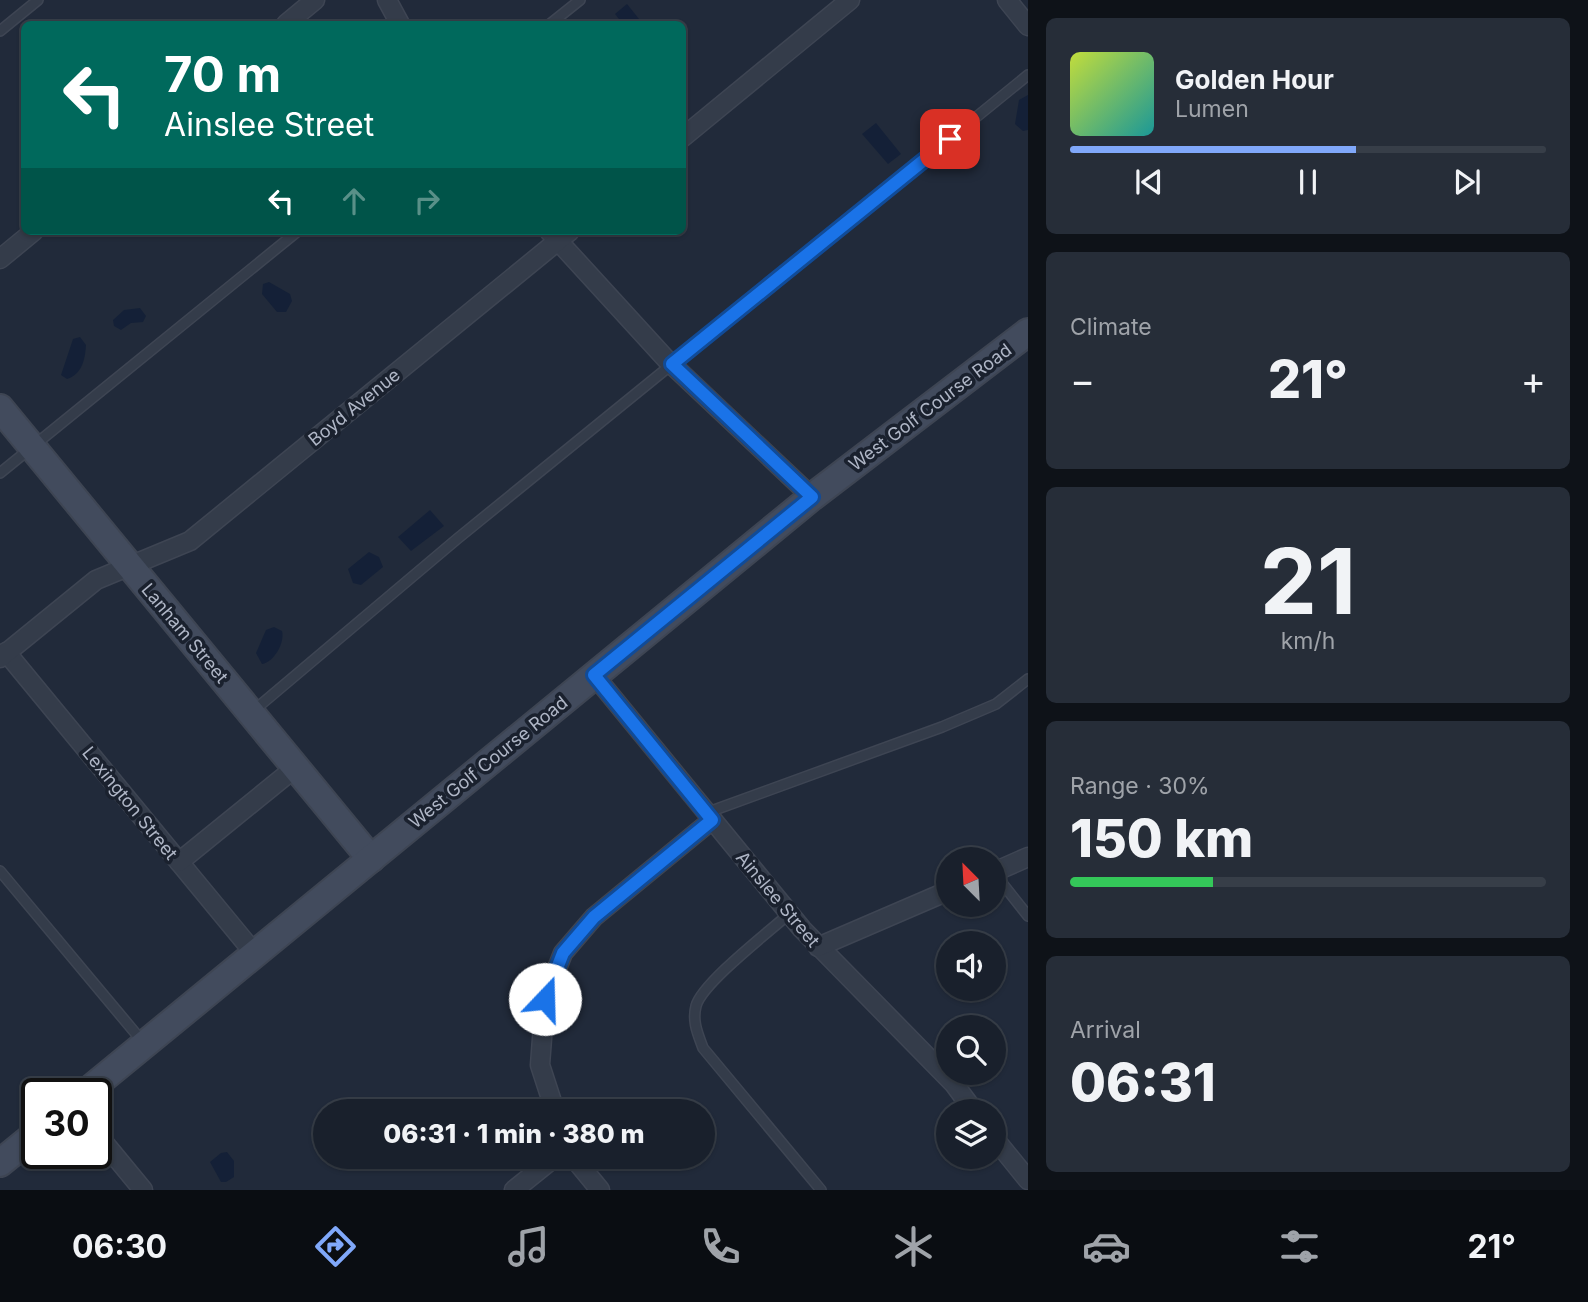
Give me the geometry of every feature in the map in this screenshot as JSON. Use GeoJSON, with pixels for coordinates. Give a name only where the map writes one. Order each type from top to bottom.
{"type":"FeatureCollection","features":[{"type":"Feature","properties":{"kind":"main road","name":"West Golf Course Road"},"geometry":{"type":"LineString","coordinates":[[104,1078],[812,497],[1028,332]]}},
{"type":"Feature","properties":{"kind":"main road","name":"Lanham Street"},"geometry":{"type":"LineString","coordinates":[[0,408],[371,859]]}},
{"type":"Feature","properties":{"kind":"main road"},"geometry":{"type":"LineString","coordinates":[[0,1163],[21,1146]]}},
{"type":"Feature","properties":{"kind":"street"},"geometry":{"type":"LineString","coordinates":[[290,21],[315,0]]}},
{"type":"Feature","properties":{"kind":"street"},"geometry":{"type":"LineString","coordinates":[[387,0],[398,21]]}},
{"type":"Feature","properties":{"kind":"street"},"geometry":{"type":"LineString","coordinates":[[686,135],[850,0]]}},
{"type":"Feature","properties":{"kind":"street"},"geometry":{"type":"LineString","coordinates":[[1007,0],[1028,26]]}},
{"type":"Feature","properties":{"kind":"street"},"geometry":{"type":"LineString","coordinates":[[0,259],[29,235]]}},
{"type":"Feature","properties":{"kind":"street","name":"Boyd Avenue"},"geometry":{"type":"LineString","coordinates":[[3,655],[96,580],[190,541],[558,235]]}},
{"type":"Feature","properties":{"kind":"street"},"geometry":{"type":"LineString","coordinates":[[560,235],[672,364],[812,497]]}},
{"type":"Feature","properties":{"kind":"street","name":"Lexington Street"},"geometry":{"type":"LineString","coordinates":[[3,655],[255,954]]}},
{"type":"Feature","properties":{"kind":"street","name":"Ainslee Street"},"geometry":{"type":"LineString","coordinates":[[594,675],[818,947],[954,1084],[965,1099]]}},
{"type":"Feature","properties":{"kind":"street"},"geometry":{"type":"LineString","coordinates":[[179,862],[296,767]]}},
{"type":"Feature","properties":{"kind":"street"},"geometry":{"type":"LineString","coordinates":[[551,1099],[540,1065],[545,999],[563,953],[594,917],[709,816]]}},
{"type":"Feature","properties":{"kind":"street"},"geometry":{"type":"LineString","coordinates":[[1006,867],[1028,858]]}},
{"type":"Feature","properties":{"kind":"street"},"geometry":{"type":"LineString","coordinates":[[818,947],[936,896]]}},
{"type":"Feature","properties":{"kind":"street"},"geometry":{"type":"LineString","coordinates":[[112,1152],[143,1190]]}},
{"type":"Feature","properties":{"kind":"street"},"geometry":{"type":"LineString","coordinates":[[1006,1153],[1028,1180]]}},
{"type":"Feature","properties":{"kind":"street"},"geometry":{"type":"LineString","coordinates":[[514,1190],[540,1169]]}},
{"type":"Feature","properties":{"kind":"street"},"geometry":{"type":"LineString","coordinates":[[583,1169],[600,1190]]}},
{"type":"Feature","properties":{"kind":"lane"},"geometry":{"type":"LineString","coordinates":[[0,31],[38,0]]}},
{"type":"Feature","properties":{"kind":"lane"},"geometry":{"type":"LineString","coordinates":[[554,21],[580,0]]}},
{"type":"Feature","properties":{"kind":"lane"},"geometry":{"type":"LineString","coordinates":[[251,713],[457,539],[1028,75]]}},
{"type":"Feature","properties":{"kind":"lane"},"geometry":{"type":"LineString","coordinates":[[0,473],[293,235]]}},
{"type":"Feature","properties":{"kind":"lane"},"geometry":{"type":"LineString","coordinates":[[709,816],[996,704],[1028,679]]}},
{"type":"Feature","properties":{"kind":"lane"},"geometry":{"type":"LineString","coordinates":[[0,871],[145,1044]]}},
{"type":"Feature","properties":{"kind":"lane"},"geometry":{"type":"LineString","coordinates":[[1006,888],[1028,916]]}},
{"type":"Feature","properties":{"kind":"lane"},"geometry":{"type":"LineString","coordinates":[[790,913],[711,983],[696,1004],[694,1026],[704,1048],[821,1190]]}},
{"type":"Feature","properties":{"kind":"water"},"geometry":{"type":"Polygon","coordinates":[[[627,4],[641,21],[621,21],[615,14],[627,4]]]}},
{"type":"Feature","properties":{"kind":"water"},"geometry":{"type":"Polygon","coordinates":[[[1028,95],[1028,130],[1023,131],[1015,124],[1019,100],[1028,95]]]}},
{"type":"Feature","properties":{"kind":"water"},"geometry":{"type":"Polygon","coordinates":[[[876,123],[901,154],[888,164],[862,134],[876,123]]]}},
{"type":"Feature","properties":{"kind":"water"},"geometry":{"type":"Polygon","coordinates":[[[269,282],[290,294],[292,301],[286,312],[277,312],[262,294],[263,284],[269,282]]]}},
{"type":"Feature","properties":{"kind":"water"},"geometry":{"type":"Polygon","coordinates":[[[140,308],[146,316],[143,322],[131,323],[121,330],[114,326],[113,320],[124,310],[140,308]]]}},
{"type":"Feature","properties":{"kind":"water"},"geometry":{"type":"Polygon","coordinates":[[[80,337],[86,345],[84,361],[76,374],[67,379],[61,375],[73,339],[80,337]]]}},
{"type":"Feature","properties":{"kind":"water"},"geometry":{"type":"Polygon","coordinates":[[[430,510],[444,526],[411,551],[398,537],[430,510]]]}},
{"type":"Feature","properties":{"kind":"water"},"geometry":{"type":"Polygon","coordinates":[[[369,552],[379,557],[383,567],[361,585],[353,583],[348,569],[369,552]]]}},
{"type":"Feature","properties":{"kind":"water"},"geometry":{"type":"Polygon","coordinates":[[[274,627],[282,631],[280,646],[271,660],[262,664],[256,653],[266,630],[274,627]]]}},
{"type":"Feature","properties":{"kind":"water"},"geometry":{"type":"Polygon","coordinates":[[[227,1152],[234,1161],[234,1177],[221,1182],[210,1162],[221,1153],[227,1152]]]}},
{"type":"Feature","properties":{"kind":"route"},"geometry":{"type":"LineString","coordinates":[[545,999],[563,953],[594,917],[712,820],[594,675],[812,497],[672,364],[950,139]]}}]}
